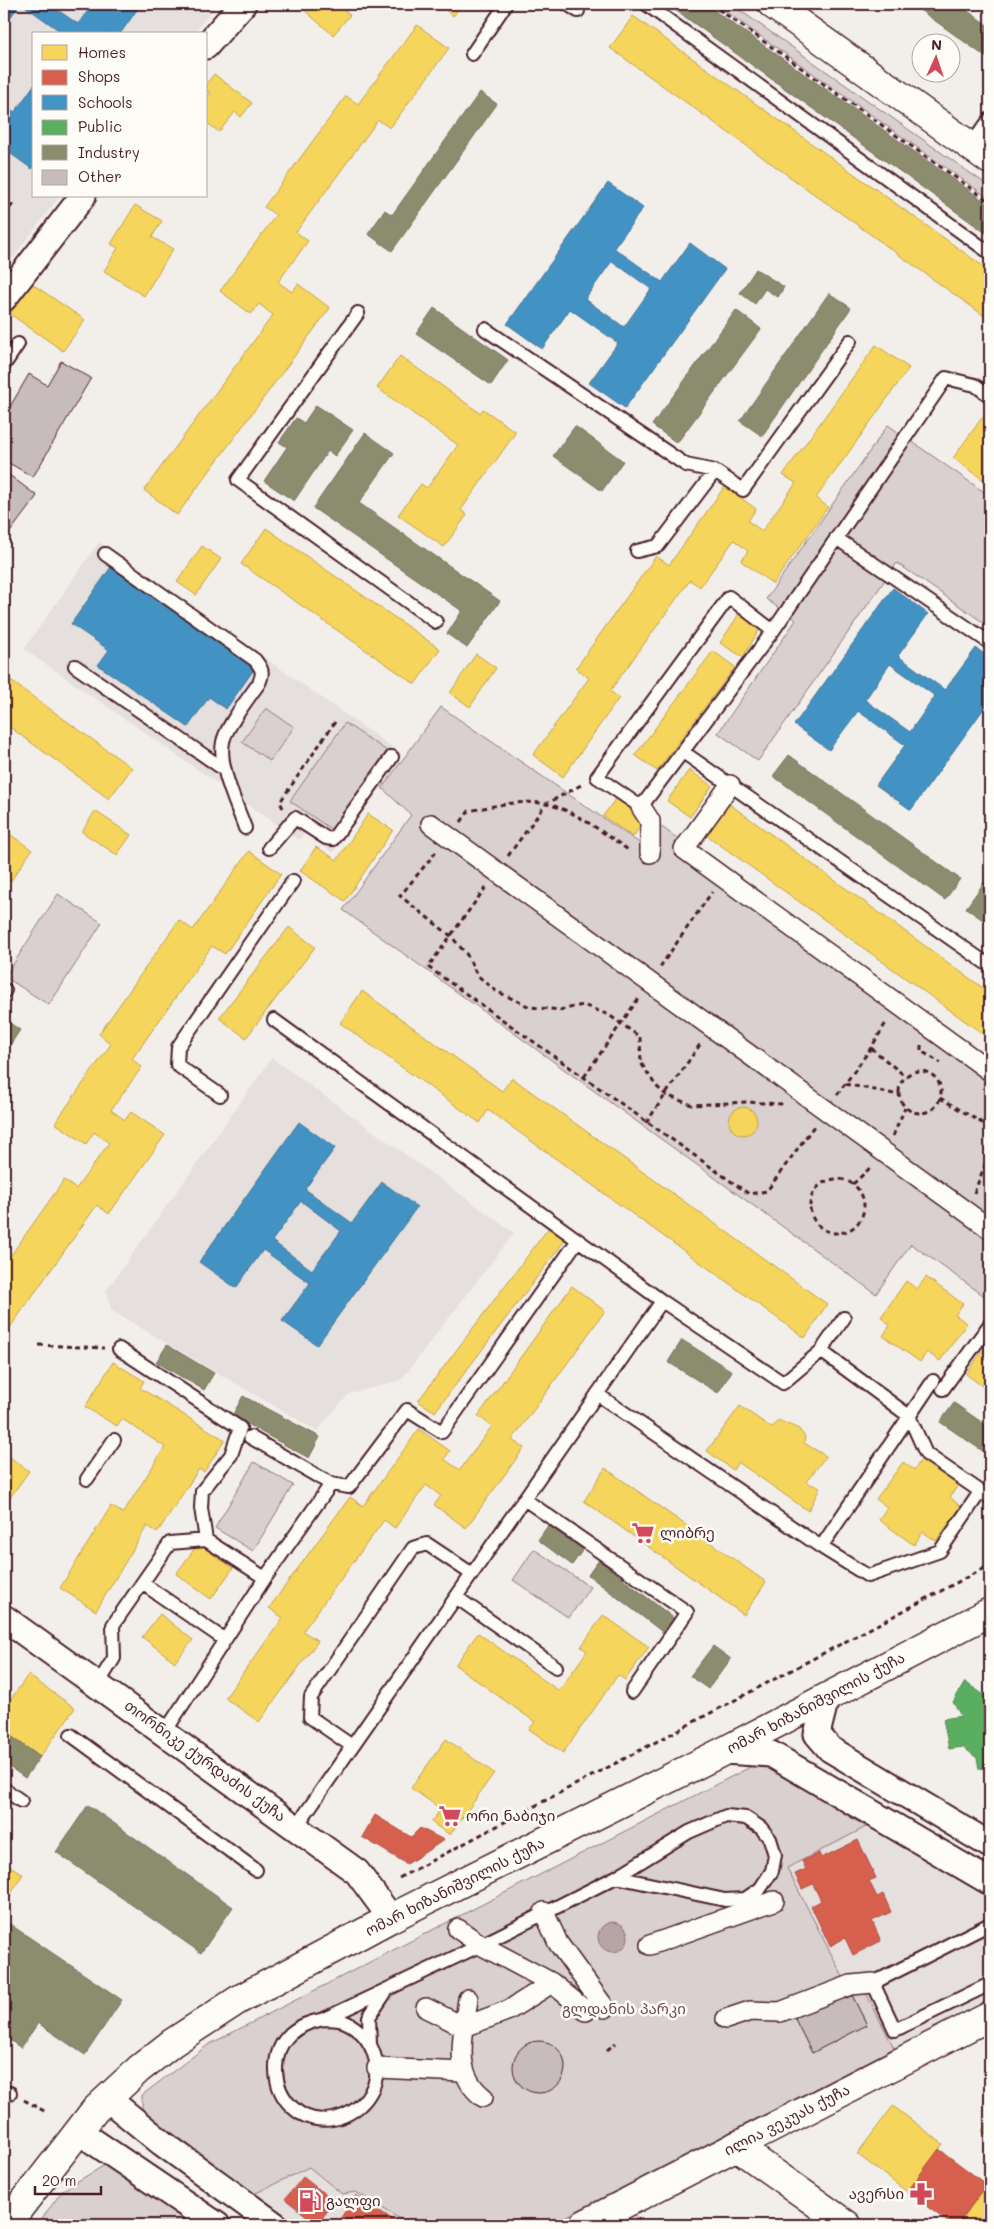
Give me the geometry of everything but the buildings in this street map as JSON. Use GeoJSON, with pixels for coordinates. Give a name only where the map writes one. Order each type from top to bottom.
{"type":"FeatureCollection","features":[{"type":"Feature","properties":{"kind":"main road"},"geometry":{"type":"LineString","coordinates":[[772,4],[980,153]]}},
{"type":"Feature","properties":{"kind":"main road","name":"ომარ ხიზანიშვილის ქუჩა"},"geometry":{"type":"LineString","coordinates":[[6,2225],[78,2131],[108,2099],[139,2069],[172,2043],[238,2000],[391,1918],[724,1751],[990,1612]]}},
{"type":"Feature","properties":{"kind":"main road","name":"ილია ვეკუას ქუჩა"},"geometry":{"type":"LineString","coordinates":[[583,2225],[613,2219],[736,2146],[990,2016]]}},
{"type":"Feature","properties":{"kind":"main road"},"geometry":{"type":"LineString","coordinates":[[736,2146],[847,2225]]}},
{"type":"Feature","properties":{"kind":"street"},"geometry":{"type":"LineString","coordinates":[[208,44],[243,4]]}},
{"type":"Feature","properties":{"kind":"street"},"geometry":{"type":"LineString","coordinates":[[4,298],[81,198]]}},
{"type":"Feature","properties":{"kind":"street"},"geometry":{"type":"LineString","coordinates":[[730,785],[684,849],[990,1071]]}},
{"type":"Feature","properties":{"kind":"street"},"geometry":{"type":"LineString","coordinates":[[641,808],[650,822],[650,853]]}},
{"type":"Feature","properties":{"kind":"street"},"geometry":{"type":"LineString","coordinates":[[431,824],[990,1230]]}},
{"type":"Feature","properties":{"kind":"street","name":"თორნიკე ქურდაძის ქუჩა"},"geometry":{"type":"LineString","coordinates":[[4,1618],[358,1872],[391,1918]]}},
{"type":"Feature","properties":{"kind":"street"},"geometry":{"type":"LineString","coordinates":[[826,1698],[817,1734],[830,1749],[987,1838]]}},
{"type":"Feature","properties":{"kind":"street"},"geometry":{"type":"LineString","coordinates":[[724,1751],[771,1754],[990,1882]]}},
{"type":"Feature","properties":{"kind":"street"},"geometry":{"type":"LineString","coordinates":[[650,1945],[774,1901]]}},
{"type":"Feature","properties":{"kind":"street"},"geometry":{"type":"LineString","coordinates":[[458,1930],[596,2009],[581,1965],[558,1944],[544,1912]]}},
{"type":"Feature","properties":{"kind":"street"},"geometry":{"type":"LineString","coordinates":[[426,2008],[464,2027],[509,2010],[552,1983]]}},
{"type":"Feature","properties":{"kind":"street"},"geometry":{"type":"LineString","coordinates":[[726,2019],[750,2010],[780,2012],[851,1985],[873,1983]]}},
{"type":"Feature","properties":{"kind":"street"},"geometry":{"type":"LineString","coordinates":[[468,1999],[461,2049],[463,2072],[477,2093],[483,2098]]}},
{"type":"Feature","properties":{"kind":"street"},"geometry":{"type":"LineString","coordinates":[[377,2068],[463,2072]]}},
{"type":"Feature","properties":{"kind":"street"},"geometry":{"type":"LineString","coordinates":[[108,2099],[162,2143],[275,2225]]}},
{"type":"Feature","properties":{"kind":"street"},"geometry":{"type":"LineString","coordinates":[[78,2131],[217,2225]]}},
{"type":"Feature","properties":{"kind":"lane"},"geometry":{"type":"LineString","coordinates":[[472,54],[506,4]]}},
{"type":"Feature","properties":{"kind":"lane"},"geometry":{"type":"LineString","coordinates":[[567,4],[578,11]]}},
{"type":"Feature","properties":{"kind":"lane"},"geometry":{"type":"LineString","coordinates":[[646,4],[990,253]]}},
{"type":"Feature","properties":{"kind":"lane"},"geometry":{"type":"LineString","coordinates":[[980,153],[990,118]]}},
{"type":"Feature","properties":{"kind":"lane"},"geometry":{"type":"LineString","coordinates":[[358,313],[238,480],[436,622]]}},
{"type":"Feature","properties":{"kind":"lane"},"geometry":{"type":"LineString","coordinates":[[485,329],[686,465],[715,471],[743,490],[850,341]]}},
{"type":"Feature","properties":{"kind":"lane"},"geometry":{"type":"LineString","coordinates":[[4,365],[18,344]]}},
{"type":"Feature","properties":{"kind":"lane"},"geometry":{"type":"LineString","coordinates":[[773,631],[729,597],[597,777],[641,808],[773,631],[946,378],[974,386],[990,396]]}},
{"type":"Feature","properties":{"kind":"lane"},"geometry":{"type":"LineString","coordinates":[[636,551],[658,546],[715,471]]}},
{"type":"Feature","properties":{"kind":"lane"},"geometry":{"type":"LineString","coordinates":[[836,538],[990,643]]}},
{"type":"Feature","properties":{"kind":"lane"},"geometry":{"type":"LineString","coordinates":[[104,554],[255,660],[262,668],[263,675],[223,741],[222,753],[225,770],[245,828]]}},
{"type":"Feature","properties":{"kind":"lane"},"geometry":{"type":"LineString","coordinates":[[75,666],[225,770]]}},
{"type":"Feature","properties":{"kind":"lane"},"geometry":{"type":"LineString","coordinates":[[683,752],[990,966]]}},
{"type":"Feature","properties":{"kind":"lane"},"geometry":{"type":"LineString","coordinates":[[269,848],[295,818],[326,838],[333,839],[392,757]]}},
{"type":"Feature","properties":{"kind":"lane"},"geometry":{"type":"LineString","coordinates":[[220,1095],[177,1065],[178,1047],[293,881]]}},
{"type":"Feature","properties":{"kind":"lane"},"geometry":{"type":"LineString","coordinates":[[274,1020],[662,1301],[783,1384],[821,1352],[844,1318]]}},
{"type":"Feature","properties":{"kind":"lane"},"geometry":{"type":"LineString","coordinates":[[250,1437],[331,1484],[350,1487],[407,1410],[442,1432],[578,1240]]}},
{"type":"Feature","properties":{"kind":"lane"},"geometry":{"type":"LineString","coordinates":[[296,1827],[662,1301]]}},
{"type":"Feature","properties":{"kind":"lane"},"geometry":{"type":"LineString","coordinates":[[821,1547],[909,1416],[990,1324]]}},
{"type":"Feature","properties":{"kind":"lane"},"geometry":{"type":"LineString","coordinates":[[119,1349],[240,1428],[231,1455],[202,1491],[201,1508],[206,1540]]}},
{"type":"Feature","properties":{"kind":"lane"},"geometry":{"type":"LineString","coordinates":[[597,1394],[821,1547],[868,1576],[940,1551],[985,1495],[926,1454],[909,1416],[821,1352]]}},
{"type":"Feature","properties":{"kind":"lane"},"geometry":{"type":"LineString","coordinates":[[87,1479],[114,1440]]}},
{"type":"Feature","properties":{"kind":"lane"},"geometry":{"type":"LineString","coordinates":[[164,1732],[265,1578],[331,1484]]}},
{"type":"Feature","properties":{"kind":"lane"},"geometry":{"type":"LineString","coordinates":[[524,1499],[687,1612],[632,1692]]}},
{"type":"Feature","properties":{"kind":"lane"},"geometry":{"type":"LineString","coordinates":[[98,1684],[114,1658],[113,1625],[170,1543],[206,1540],[265,1578]]}},
{"type":"Feature","properties":{"kind":"lane"},"geometry":{"type":"LineString","coordinates":[[352,1746],[310,1717],[311,1697],[413,1548],[427,1544],[472,1574]]}},
{"type":"Feature","properties":{"kind":"lane"},"geometry":{"type":"LineString","coordinates":[[142,1584],[225,1640]]}},
{"type":"Feature","properties":{"kind":"lane"},"geometry":{"type":"LineString","coordinates":[[456,1597],[556,1667]]}},
{"type":"Feature","properties":{"kind":"lane"},"geometry":{"type":"LineString","coordinates":[[70,1736],[256,1870]]}},
{"type":"Feature","properties":{"kind":"lane"},"geometry":{"type":"LineString","coordinates":[[4,1789],[21,1801]]}},
{"type":"Feature","properties":{"kind":"lane"},"geometry":{"type":"LineString","coordinates":[[394,1986],[388,1989],[369,2017],[370,2044],[377,2068],[374,2087],[364,2104],[348,2116],[328,2120],[309,2117],[292,2107],[280,2091],[275,2072],[278,2052],[289,2035],[305,2023],[324,2019],[481,1944],[616,1877],[690,1832],[726,1816],[746,1818],[761,1828],[770,1839],[775,1855],[772,1871],[760,1889],[745,1899],[725,1900],[616,1877]]}},
{"type":"Feature","properties":{"kind":"lane"},"geometry":{"type":"LineString","coordinates":[[990,1924],[873,1983],[895,2030],[990,1984]]}},
{"type":"Feature","properties":{"kind":"lane"},"geometry":{"type":"LineString","coordinates":[[324,2019],[342,2021],[358,2030],[370,2044]]}},
{"type":"Feature","properties":{"kind":"path"},"geometry":{"type":"LineString","coordinates":[[712,4],[990,202]]}},
{"type":"Feature","properties":{"kind":"path"},"geometry":{"type":"LineString","coordinates":[[4,199],[12,205],[4,216]]}},
{"type":"Feature","properties":{"kind":"path"},"geometry":{"type":"LineString","coordinates":[[295,818],[281,806],[280,802],[335,722]]}},
{"type":"Feature","properties":{"kind":"path"},"geometry":{"type":"LineString","coordinates":[[597,777],[546,804],[428,967],[749,1194],[766,1191],[871,1048],[898,1004]]}},
{"type":"Feature","properties":{"kind":"path"},"geometry":{"type":"LineString","coordinates":[[650,853],[634,854],[568,812],[546,804],[514,803],[469,810],[400,896],[451,936],[466,955],[477,976],[496,991],[530,1007],[560,1010],[583,1005],[609,1014],[640,1037],[641,1063],[656,1086],[666,1095],[692,1105],[746,1102],[785,1104]]}},
{"type":"Feature","properties":{"kind":"path"},"geometry":{"type":"LineString","coordinates":[[646,1122],[712,1027]]}},
{"type":"Feature","properties":{"kind":"path"},"geometry":{"type":"LineString","coordinates":[[871,1048],[906,1076]]}},
{"type":"Feature","properties":{"kind":"path"},"geometry":{"type":"LineString","coordinates":[[918,1071],[931,1074],[940,1084],[940,1098],[930,1111],[920,1114],[905,1108],[899,1095],[899,1088],[906,1076],[918,1071]]}},
{"type":"Feature","properties":{"kind":"path"},"geometry":{"type":"LineString","coordinates":[[845,1084],[899,1095]]}},
{"type":"Feature","properties":{"kind":"path"},"geometry":{"type":"LineString","coordinates":[[940,1098],[984,1124],[990,1135]]}},
{"type":"Feature","properties":{"kind":"path"},"geometry":{"type":"LineString","coordinates":[[966,1212],[990,1152]]}},
{"type":"Feature","properties":{"kind":"path"},"geometry":{"type":"LineString","coordinates":[[845,1179],[860,1190],[864,1199],[863,1216],[858,1224],[842,1233],[833,1233],[817,1225],[809,1209],[814,1191],[827,1180],[845,1179]]}},
{"type":"Feature","properties":{"kind":"path"},"geometry":{"type":"LineString","coordinates":[[39,1345],[119,1349]]}},
{"type":"Feature","properties":{"kind":"path"},"geometry":{"type":"LineString","coordinates":[[399,1878],[990,1565]]}},
{"type":"Feature","properties":{"kind":"path"},"geometry":{"type":"LineString","coordinates":[[608,2050],[616,2043]]}},
{"type":"Feature","properties":{"kind":"path"},"geometry":{"type":"LineString","coordinates":[[7,2093],[46,2112]]}},
{"type":"Feature","properties":{"kind":"shaded area"},"geometry":{"type":"Polygon","coordinates":[[[4,4],[218,4],[195,32],[32,32],[32,198],[58,198],[4,269],[4,4]]]}},
{"type":"Feature","properties":{"kind":"shaded area"},"geometry":{"type":"Polygon","coordinates":[[[99,542],[402,754],[333,853],[304,833],[299,840],[24,649],[99,542]]]}},
{"type":"Feature","properties":{"kind":"shaded area"},"geometry":{"type":"Polygon","coordinates":[[[272,1058],[514,1233],[401,1380],[349,1394],[317,1431],[112,1311],[106,1291],[272,1058]]]}},
{"type":"Feature","properties":{"kind":"shaded area"},"geometry":{"type":"Polygon","coordinates":[[[874,1822],[990,1894],[990,1998],[894,2048],[858,1977],[846,1983],[787,1867],[874,1822]]]}},
{"type":"Feature","properties":{"kind":"shaded area"},"geometry":{"type":"Polygon","coordinates":[[[613,1922],[624,1926],[628,1937],[624,1948],[613,1952],[602,1948],[598,1937],[602,1926],[613,1922]]]}},
{"type":"Feature","properties":{"kind":"shaded area"},"geometry":{"type":"Polygon","coordinates":[[[309,2167],[342,2194],[356,2192],[410,2225],[296,2225],[254,2194],[309,2167]]]}},
{"type":"Feature","properties":{"kind":"green space"},"geometry":{"type":"Polygon","coordinates":[[[715,4],[731,4],[990,187],[990,199],[715,4]]]}},
{"type":"Feature","properties":{"kind":"green space"},"geometry":{"type":"Polygon","coordinates":[[[888,425],[990,496],[990,627],[897,563],[758,761],[718,733],[796,620],[766,599],[888,425]]]}},
{"type":"Feature","properties":{"kind":"green space"},"geometry":{"type":"Polygon","coordinates":[[[441,707],[641,844],[656,823],[990,1060],[990,1300],[911,1244],[876,1294],[343,910],[411,815],[382,788],[441,707]]]}},
{"type":"Feature","properties":{"kind":"green space"},"geometry":{"type":"Polygon","coordinates":[[[266,708],[294,727],[270,761],[242,742],[266,708]]]}},
{"type":"Feature","properties":{"kind":"green space"},"geometry":{"type":"Polygon","coordinates":[[[345,723],[387,751],[332,830],[290,801],[345,723]]]}},
{"type":"Feature","properties":{"kind":"green space"},"geometry":{"type":"Polygon","coordinates":[[[58,894],[102,923],[49,1005],[5,977],[58,894]]]}},
{"type":"Feature","properties":{"kind":"green space"},"geometry":{"type":"Polygon","coordinates":[[[254,1462],[293,1485],[253,1551],[215,1528],[254,1462]]]}},
{"type":"Feature","properties":{"kind":"green space"},"geometry":{"type":"Polygon","coordinates":[[[534,1549],[590,1587],[569,1618],[513,1580],[534,1549]]]}},
{"type":"Feature","properties":{"kind":"green space","name":"გლდანის პარკი"},"geometry":{"type":"Polygon","coordinates":[[[754,1765],[774,1769],[866,1827],[787,1868],[846,1983],[858,1977],[894,2048],[549,2225],[410,2225],[356,2192],[342,2194],[309,2167],[254,2194],[142,2114],[142,2095],[208,2045],[754,1765]]]}},
{"type":"Feature","properties":{"kind":"green space"},"geometry":{"type":"Polygon","coordinates":[[[108,2163],[204,2225],[37,2225],[63,2190],[108,2163]]]}},
{"type":"Feature","properties":{"kind":"place","name":"ლიბრე"},"geometry":{"type":"Point","coordinates":[643,1533]}},
{"type":"Feature","properties":{"kind":"place","name":"ორი ნაბიჯი"},"geometry":{"type":"Point","coordinates":[450,1816]}},
{"type":"Feature","properties":{"kind":"place","name":"ავერსი"},"geometry":{"type":"Point","coordinates":[921,2194]}},
{"type":"Feature","properties":{"kind":"place","name":"გალფი"},"geometry":{"type":"Point","coordinates":[310,2201]}}]}
